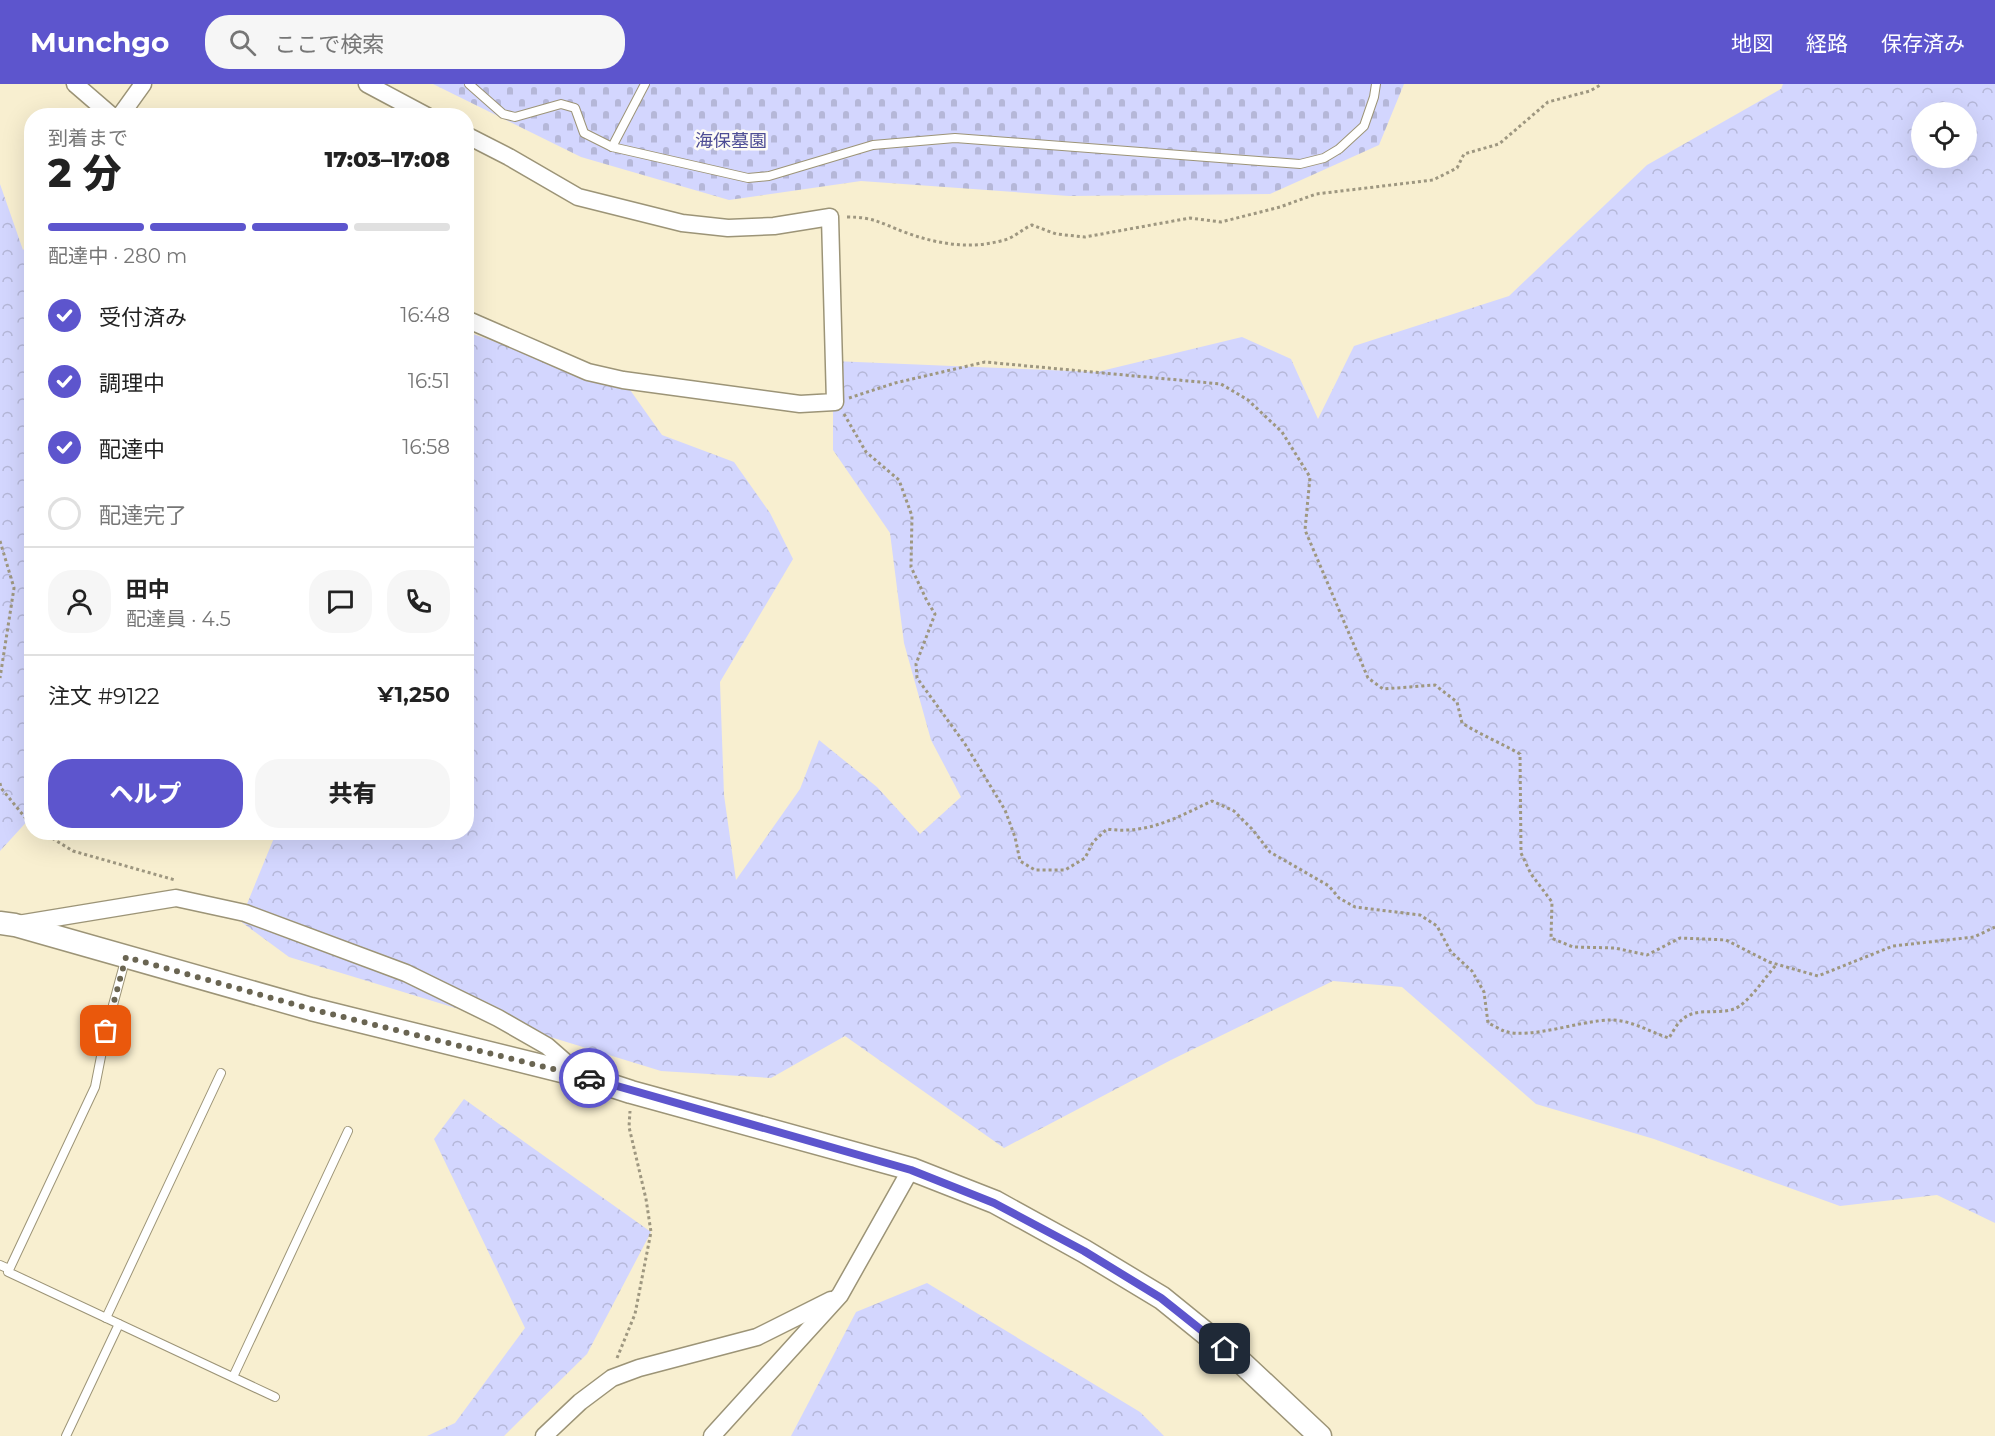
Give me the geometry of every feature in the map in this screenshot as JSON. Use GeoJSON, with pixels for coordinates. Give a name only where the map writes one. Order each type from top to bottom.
{"type":"FeatureCollection","features":[{"type":"Feature","properties":{"kind":"street"},"geometry":{"type":"LineString","coordinates":[[75,84],[103,108]]}},
{"type":"Feature","properties":{"kind":"street"},"geometry":{"type":"LineString","coordinates":[[126,108],[143,84]]}},
{"type":"Feature","properties":{"kind":"street"},"geometry":{"type":"LineString","coordinates":[[367,84],[412,108]]}},
{"type":"Feature","properties":{"kind":"street"},"geometry":{"type":"LineString","coordinates":[[474,139],[578,197],[682,223],[728,228],[774,226],[830,217],[835,402],[800,404],[622,381],[588,372],[474,322]]}},
{"type":"Feature","properties":{"kind":"street"},"geometry":{"type":"LineString","coordinates":[[8,924],[176,898],[245,913],[406,972],[498,1018],[547,1046],[582,1076]]}},
{"type":"Feature","properties":{"kind":"street"},"geometry":{"type":"LineString","coordinates":[[8,924],[311,1009],[582,1076],[631,1092],[911,1170],[994,1203],[1084,1251],[1161,1298],[1241,1362],[1320,1436]]}},
{"type":"Feature","properties":{"kind":"street"},"geometry":{"type":"LineString","coordinates":[[712,1436],[840,1296],[911,1170]]}},
{"type":"Feature","properties":{"kind":"street"},"geometry":{"type":"LineString","coordinates":[[544,1436],[580,1402],[612,1378],[639,1368],[757,1337],[840,1296]]}},
{"type":"Feature","properties":{"kind":"lane"},"geometry":{"type":"LineString","coordinates":[[469,84],[502,114],[515,117],[561,104],[575,108],[584,133],[612,147],[748,178],[768,176],[873,145],[955,138],[1300,164],[1324,158],[1339,149],[1364,126],[1376,84]]}},
{"type":"Feature","properties":{"kind":"lane"},"geometry":{"type":"LineString","coordinates":[[612,147],[645,84]]}},
{"type":"Feature","properties":{"kind":"lane"},"geometry":{"type":"LineString","coordinates":[[9,1269],[95,1087],[106,1031],[126,957]]}},
{"type":"Feature","properties":{"kind":"lane"},"geometry":{"type":"LineString","coordinates":[[106,1318],[221,1073]]}},
{"type":"Feature","properties":{"kind":"lane"},"geometry":{"type":"LineString","coordinates":[[233,1377],[348,1131]]}},
{"type":"Feature","properties":{"kind":"lane"},"geometry":{"type":"LineString","coordinates":[[0,1265],[9,1269],[8,1272],[275,1396]]}},
{"type":"Feature","properties":{"kind":"lane"},"geometry":{"type":"LineString","coordinates":[[66,1436],[119,1324]]}},
{"type":"Feature","properties":{"kind":"path"},"geometry":{"type":"LineString","coordinates":[[830,217],[874,219],[907,233],[954,245],[982,245],[1008,240],[1022,229],[1032,225],[1056,234],[1085,237],[1190,218],[1221,222],[1280,207],[1316,194],[1433,180],[1457,168],[1464,154],[1499,144],[1548,102],[1590,91],[1602,84]]}},
{"type":"Feature","properties":{"kind":"path"},"geometry":{"type":"LineString","coordinates":[[1776,964],[1748,998],[1735,1009],[1715,1013],[1694,1012],[1683,1018],[1669,1038],[1623,1021],[1608,1020],[1533,1032],[1506,1032],[1488,1023],[1485,992],[1472,971],[1451,952],[1437,926],[1420,915],[1355,907],[1339,898],[1329,886],[1270,852],[1234,811],[1212,801],[1170,822],[1125,831],[1107,829],[1093,842],[1086,858],[1065,870],[1035,870],[1020,861],[1016,837],[1005,810],[965,744],[917,678],[916,664],[935,614],[911,567],[912,516],[899,480],[866,452],[835,402],[895,383],[986,362],[1221,384],[1248,400],[1282,432],[1310,477],[1305,530],[1368,678],[1383,689],[1435,685],[1457,702],[1462,723],[1520,754],[1521,853],[1531,874],[1552,902],[1551,938],[1573,947],[1615,948],[1647,955],[1680,939],[1726,940],[1776,964],[1818,976],[1893,946],[1974,937],[1995,927]]}},
{"type":"Feature","properties":{"kind":"path"},"geometry":{"type":"LineString","coordinates":[[0,541],[14,588],[0,678]]}},
{"type":"Feature","properties":{"kind":"path"},"geometry":{"type":"LineString","coordinates":[[0,783],[24,817]]}},
{"type":"Feature","properties":{"kind":"path"},"geometry":{"type":"LineString","coordinates":[[55,840],[73,851],[185,883]]}},
{"type":"Feature","properties":{"kind":"path"},"geometry":{"type":"LineString","coordinates":[[612,1378],[620,1347],[635,1314],[651,1232],[646,1199],[629,1127],[631,1092]]}},
{"type":"Feature","properties":{"kind":"green space","name":"海保墓園"},"geometry":{"type":"Polygon","coordinates":[[[433,84],[1404,84],[1379,145],[1270,194],[1069,196],[861,181],[729,200],[581,157],[433,84]]]}},
{"type":"Feature","properties":{"kind":"green space"},"geometry":{"type":"Polygon","coordinates":[[[1783,84],[1995,84],[1995,1223],[1937,1195],[1840,1206],[1654,1139],[1536,1104],[1402,987],[1333,981],[1171,1060],[1004,1148],[845,1036],[771,1078],[661,1071],[289,957],[240,921],[273,840],[474,840],[474,334],[628,387],[662,435],[734,462],[770,513],[793,559],[720,682],[724,795],[736,880],[800,789],[819,740],[877,787],[920,834],[961,797],[931,740],[904,643],[890,533],[833,450],[833,361],[1097,372],[1242,337],[1291,359],[1318,419],[1354,346],[1509,296],[1647,165],[1781,89],[1783,84]]]}},
{"type":"Feature","properties":{"kind":"green space"},"geometry":{"type":"Polygon","coordinates":[[[0,184],[24,249],[24,825],[0,851],[0,184]]]}},
{"type":"Feature","properties":{"kind":"green space"},"geometry":{"type":"Polygon","coordinates":[[[464,1099],[651,1232],[587,1354],[504,1436],[427,1436],[455,1423],[525,1328],[434,1139],[464,1099]]]}},
{"type":"Feature","properties":{"kind":"green space"},"geometry":{"type":"Polygon","coordinates":[[[927,1283],[1140,1412],[1164,1436],[791,1436],[856,1312],[927,1283]]]}},
{"type":"Feature","properties":{"kind":"way so far"},"geometry":{"type":"LineString","coordinates":[[106,1031],[126,957],[311,1009],[589,1078]]}},
{"type":"Feature","properties":{"kind":"route"},"geometry":{"type":"LineString","coordinates":[[589,1078],[631,1092],[911,1170],[994,1203],[1084,1251],[1161,1298],[1225,1349]]}}]}
